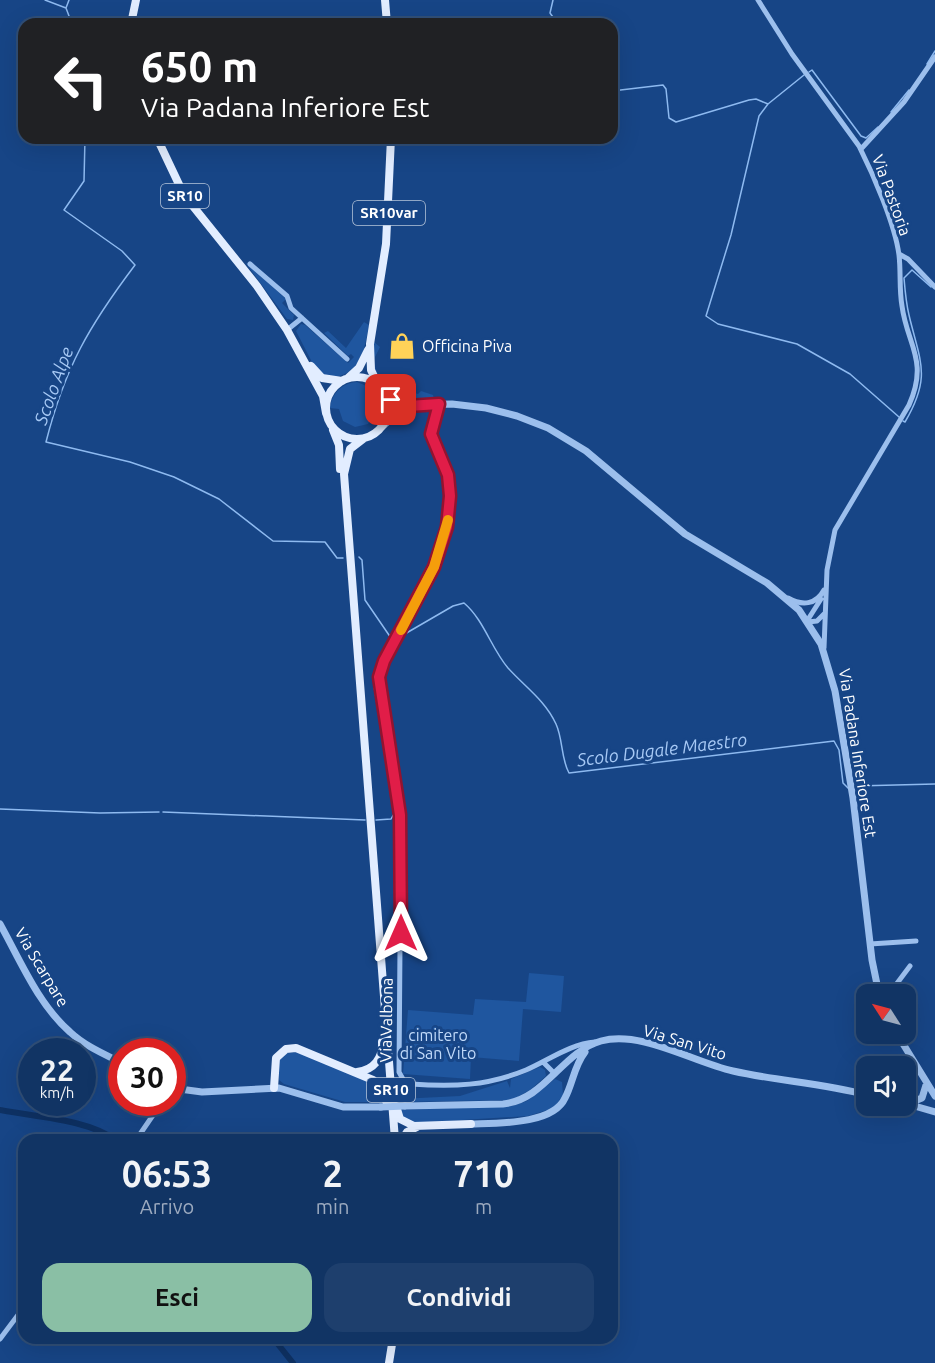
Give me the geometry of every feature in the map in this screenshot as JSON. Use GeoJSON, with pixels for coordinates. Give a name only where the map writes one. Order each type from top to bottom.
{"type":"FeatureCollection","features":[{"type":"Feature","properties":{"kind":"main road"},"geometry":{"type":"LineString","coordinates":[[132,18],[136,0]]}},
{"type":"Feature","properties":{"kind":"main road"},"geometry":{"type":"LineString","coordinates":[[385,0],[386,18]]}},
{"type":"Feature","properties":{"kind":"main road","name":"SR10"},"geometry":{"type":"LineString","coordinates":[[160,144],[184,195],[257,286],[319,377],[333,382],[345,380]]}},
{"type":"Feature","properties":{"kind":"main road","name":"SR10var"},"geometry":{"type":"LineString","coordinates":[[381,389],[370,370],[370,344],[386,244],[392,144]]}},
{"type":"Feature","properties":{"kind":"main road","name":"SR10var"},"geometry":{"type":"LineString","coordinates":[[345,380],[359,368],[370,344]]}},
{"type":"Feature","properties":{"kind":"main road","name":"SR10"},"geometry":{"type":"LineString","coordinates":[[297,346],[323,396],[326,413]]}},
{"type":"Feature","properties":{"kind":"main road"},"geometry":{"type":"LineString","coordinates":[[364,378],[381,389],[388,410],[382,427],[363,439],[345,437],[331,426],[326,413],[329,394],[345,380],[364,378]]}},
{"type":"Feature","properties":{"kind":"main road","name":"SR10"},"geometry":{"type":"LineString","coordinates":[[331,426],[339,445],[344,487],[393,1134]]}},
{"type":"Feature","properties":{"kind":"main road","name":"SR10"},"geometry":{"type":"LineString","coordinates":[[344,487],[346,458],[352,446],[363,439]]}},
{"type":"Feature","properties":{"kind":"main road"},"geometry":{"type":"LineString","coordinates":[[354,1071],[370,1068],[381,1056],[384,999]]}},
{"type":"Feature","properties":{"kind":"main road"},"geometry":{"type":"LineString","coordinates":[[387,1041],[398,1114],[405,1123],[418,1126],[471,1124]]}},
{"type":"Feature","properties":{"kind":"main road"},"geometry":{"type":"LineString","coordinates":[[274,1088],[275,1061],[280,1053],[290,1048],[303,1050],[377,1083],[384,1090],[392,1134]]}},
{"type":"Feature","properties":{"kind":"main road"},"geometry":{"type":"LineString","coordinates":[[407,1134],[418,1126]]}},
{"type":"Feature","properties":{"kind":"main road"},"geometry":{"type":"LineString","coordinates":[[389,1363],[392,1344]]}},
{"type":"Feature","properties":{"kind":"street","name":"Via Pastoria"},"geometry":{"type":"LineString","coordinates":[[758,0],[792,54],[861,149],[894,234],[899,254],[902,308],[916,354],[915,386],[903,415],[835,530],[825,588],[825,656]]}},
{"type":"Feature","properties":{"kind":"street"},"geometry":{"type":"LineString","coordinates":[[861,149],[904,102],[935,57]]}},
{"type":"Feature","properties":{"kind":"street"},"geometry":{"type":"LineString","coordinates":[[899,254],[908,259],[935,287]]}},
{"type":"Feature","properties":{"kind":"street"},"geometry":{"type":"LineString","coordinates":[[250,264],[287,296],[290,307],[347,359]]}},
{"type":"Feature","properties":{"kind":"street"},"geometry":{"type":"LineString","coordinates":[[287,330],[302,318]]}},
{"type":"Feature","properties":{"kind":"street","name":"Via Padana Inferiore Est"},"geometry":{"type":"LineString","coordinates":[[381,389],[397,403],[415,406],[439,404],[497,410],[527,419],[559,434],[592,457],[685,534],[783,594],[808,622],[825,656],[835,691],[850,779],[870,944],[877,984]]}},
{"type":"Feature","properties":{"kind":"street","name":"Via Valbona"},"geometry":{"type":"LineString","coordinates":[[439,404],[431,434],[448,475],[450,496],[447,527],[434,567],[384,661],[378,681],[400,815],[399,1072],[404,1081],[411,1084],[474,1086],[500,1080],[579,1044],[600,1041]]}},
{"type":"Feature","properties":{"kind":"street","name":"Via Padana Inferiore Est"},"geometry":{"type":"LineString","coordinates":[[382,427],[393,416],[415,406]]}},
{"type":"Feature","properties":{"kind":"street","name":"Via Pastoria"},"geometry":{"type":"LineString","coordinates":[[808,622],[825,588]]}},
{"type":"Feature","properties":{"kind":"street"},"geometry":{"type":"LineString","coordinates":[[783,594],[795,602],[807,603],[817,600],[825,588]]}},
{"type":"Feature","properties":{"kind":"street"},"geometry":{"type":"LineString","coordinates":[[808,622],[819,620],[825,611]]}},
{"type":"Feature","properties":{"kind":"street","name":"Via Scarpare"},"geometry":{"type":"LineString","coordinates":[[0,924],[44,1002],[58,1020],[83,1042],[108,1055]]}},
{"type":"Feature","properties":{"kind":"street"},"geometry":{"type":"LineString","coordinates":[[870,944],[916,941]]}},
{"type":"Feature","properties":{"kind":"street"},"geometry":{"type":"LineString","coordinates":[[896,984],[910,966]]}},
{"type":"Feature","properties":{"kind":"street","name":"Via San Vito"},"geometry":{"type":"LineString","coordinates":[[274,1088],[343,1107],[513,1103],[532,1094],[590,1046],[600,1041],[619,1039],[639,1042],[729,1070],[823,1084],[856,1092]]}},
{"type":"Feature","properties":{"kind":"street"},"geometry":{"type":"LineString","coordinates":[[903,1044],[935,1096]]}},
{"type":"Feature","properties":{"kind":"street"},"geometry":{"type":"LineString","coordinates":[[471,1124],[513,1122],[546,1115],[559,1107],[568,1090],[577,1063],[590,1046]]}},
{"type":"Feature","properties":{"kind":"street"},"geometry":{"type":"LineString","coordinates":[[552,1057],[559,1058],[567,1064],[571,1073],[568,1090]]}},
{"type":"Feature","properties":{"kind":"street"},"geometry":{"type":"LineString","coordinates":[[543,1062],[555,1074],[565,1079],[568,1090]]}},
{"type":"Feature","properties":{"kind":"street"},"geometry":{"type":"LineString","coordinates":[[926,1082],[935,1087]]}},
{"type":"Feature","properties":{"kind":"street"},"geometry":{"type":"LineString","coordinates":[[916,1100],[922,1098],[926,1082]]}},
{"type":"Feature","properties":{"kind":"street"},"geometry":{"type":"LineString","coordinates":[[186,1090],[202,1092],[274,1088]]}},
{"type":"Feature","properties":{"kind":"street"},"geometry":{"type":"LineString","coordinates":[[916,1106],[935,1106]]}},
{"type":"Feature","properties":{"kind":"street"},"geometry":{"type":"LineString","coordinates":[[919,1106],[935,1112]]}},
{"type":"Feature","properties":{"kind":"street"},"geometry":{"type":"LineString","coordinates":[[140,1134],[153,1116]]}},
{"type":"Feature","properties":{"kind":"street"},"geometry":{"type":"LineString","coordinates":[[0,1339],[18,1315]]}},
{"type":"Feature","properties":{"kind":"green space"},"geometry":{"type":"Polygon","coordinates":[[[245,262],[286,299],[282,303],[294,315],[293,320],[287,319],[245,262]]]}},
{"type":"Feature","properties":{"kind":"green space"},"geometry":{"type":"Polygon","coordinates":[[[364,322],[369,325],[363,353],[359,360],[348,372],[329,378],[315,368],[296,331],[301,324],[305,325],[348,363],[354,357],[351,354],[348,356],[324,333],[328,331],[346,348],[364,322]]]}},
{"type":"Feature","properties":{"kind":"green space"},"geometry":{"type":"Polygon","coordinates":[[[374,342],[380,347],[373,361],[379,378],[418,394],[421,391],[433,395],[434,399],[402,402],[392,396],[377,376],[372,364],[374,342]]]}},
{"type":"Feature","properties":{"kind":"green space"},"geometry":{"type":"Polygon","coordinates":[[[357,382],[376,390],[384,409],[376,409],[368,424],[355,427],[343,421],[339,409],[330,408],[333,398],[342,387],[357,382]]]}},
{"type":"Feature","properties":{"kind":"green space","name":"cimitero di San Vito"},"geometry":{"type":"Polygon","coordinates":[[[529,973],[564,976],[561,1012],[523,1009],[519,1061],[471,1057],[470,1079],[403,1074],[408,1010],[473,1015],[475,999],[526,1002],[529,973]]]}},
{"type":"Feature","properties":{"kind":"green space"},"geometry":{"type":"Polygon","coordinates":[[[299,1052],[365,1079],[381,1090],[384,1102],[345,1102],[284,1084],[279,1080],[277,1062],[286,1053],[299,1052]]]}},
{"type":"Feature","properties":{"kind":"green space"},"geometry":{"type":"Polygon","coordinates":[[[540,1067],[545,1070],[546,1076],[530,1090],[512,1100],[399,1102],[399,1099],[460,1096],[507,1081],[510,1088],[511,1079],[540,1067]]]}},
{"type":"Feature","properties":{"kind":"green space"},"geometry":{"type":"Polygon","coordinates":[[[555,1079],[562,1082],[563,1095],[554,1108],[528,1116],[415,1123],[405,1121],[399,1110],[512,1106],[527,1101],[555,1079]]]}},
{"type":"Feature","properties":{"kind":"waterway"},"geometry":{"type":"LineString","coordinates":[[45,0],[66,8]]}},
{"type":"Feature","properties":{"kind":"waterway","name":"Scolo Alpe"},"geometry":{"type":"LineString","coordinates":[[69,0],[66,8],[70,18]]}},
{"type":"Feature","properties":{"kind":"waterway"},"geometry":{"type":"LineString","coordinates":[[553,0],[550,13],[554,18]]}},
{"type":"Feature","properties":{"kind":"waterway"},"geometry":{"type":"LineString","coordinates":[[927,64],[935,51]]}},
{"type":"Feature","properties":{"kind":"waterway"},"geometry":{"type":"LineString","coordinates":[[809,72],[812,70],[861,136],[866,138],[878,127]]}},
{"type":"Feature","properties":{"kind":"waterway"},"geometry":{"type":"LineString","coordinates":[[618,90],[663,85],[666,89],[669,118],[676,122],[749,100],[756,99],[768,104],[804,75]]}},
{"type":"Feature","properties":{"kind":"waterway"},"geometry":{"type":"LineString","coordinates":[[891,112],[909,90]]}},
{"type":"Feature","properties":{"kind":"waterway"},"geometry":{"type":"LineString","coordinates":[[768,104],[759,116],[731,235],[706,316],[718,324],[797,344],[850,374],[899,417]]}},
{"type":"Feature","properties":{"kind":"waterway","name":"Scolo Alpe"},"geometry":{"type":"LineString","coordinates":[[85,144],[84,181],[64,210],[122,251],[135,265],[104,308],[80,348],[61,391],[46,442],[130,462],[174,477],[219,499],[273,541],[325,542],[337,558],[343,558]]}},
{"type":"Feature","properties":{"kind":"waterway"},"geometry":{"type":"LineString","coordinates":[[903,421],[905,422],[913,406],[921,380],[920,357],[908,310],[904,278],[912,270],[931,287]]}},
{"type":"Feature","properties":{"kind":"waterway","name":"Scolo Alpe"},"geometry":{"type":"LineString","coordinates":[[359,557],[362,560],[365,600],[391,638]]}},
{"type":"Feature","properties":{"kind":"waterway","name":"Scolo Dugale Maestro"},"geometry":{"type":"LineString","coordinates":[[403,635],[453,606],[464,603],[477,618],[508,668],[551,715],[558,730],[569,773],[834,741],[839,750],[843,783],[848,788]]}},
{"type":"Feature","properties":{"kind":"waterway","name":"Scolo Dugale Maestro"},"geometry":{"type":"LineString","coordinates":[[376,820],[391,819],[395,812],[374,686],[379,659],[396,632]]}},
{"type":"Feature","properties":{"kind":"waterway","name":"Scolo Dugale Maestro"},"geometry":{"type":"LineString","coordinates":[[856,786],[935,784]]}},
{"type":"Feature","properties":{"kind":"waterway","name":"Scolo Dugale Maestro"},"geometry":{"type":"LineString","coordinates":[[0,809],[100,813],[159,812]]}},
{"type":"Feature","properties":{"kind":"waterway","name":"Scolo Dugale Maestro"},"geometry":{"type":"LineString","coordinates":[[163,812],[365,820]]}},
{"type":"Feature","properties":{"kind":"waterway"},"geometry":{"type":"LineString","coordinates":[[0,1110],[76,1123],[106,1134]]}},
{"type":"Feature","properties":{"kind":"waterway"},"geometry":{"type":"LineString","coordinates":[[278,1344],[293,1363]]}},
{"type":"Feature","properties":{"kind":"slow traffic"},"geometry":{"type":"LineString","coordinates":[[401,630],[434,567],[448,520]]}},
{"type":"Feature","properties":{"kind":"place","name":"Officina Piva"},"geometry":{"type":"Point","coordinates":[402,346]}},
{"type":"Feature","properties":{"kind":"route"},"geometry":{"type":"LineString","coordinates":[[391,400],[408,406],[439,404],[431,434],[446,466],[450,496],[447,527],[434,567],[384,661],[378,685],[400,815],[401,933]]}}]}
